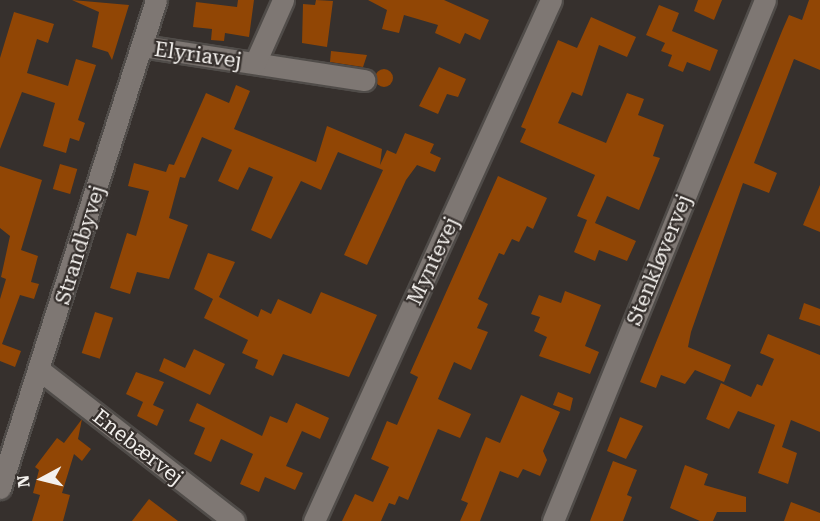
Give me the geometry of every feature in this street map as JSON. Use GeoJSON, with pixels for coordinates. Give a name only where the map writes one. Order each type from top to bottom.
{"type":"FeatureCollection","features":[{"type":"Feature","properties":{"kind":"street","name":"Strandbyvej"},"geometry":{"type":"LineString","coordinates":[[0,488],[42,372],[156,0]]}},
{"type":"Feature","properties":{"kind":"street","name":"Elyriavej"},"geometry":{"type":"LineString","coordinates":[[255,63],[283,0]]}},
{"type":"Feature","properties":{"kind":"street","name":"Myntevej"},"geometry":{"type":"LineString","coordinates":[[314,521],[551,0]]}},
{"type":"Feature","properties":{"kind":"street","name":"Stenkløvervej"},"geometry":{"type":"LineString","coordinates":[[553,521],[765,0]]}},
{"type":"Feature","properties":{"kind":"street","name":"Elyriavej"},"geometry":{"type":"LineString","coordinates":[[142,46],[364,80]]}},
{"type":"Feature","properties":{"kind":"street","name":"Enebærvej"},"geometry":{"type":"LineString","coordinates":[[42,372],[234,521]]}},
{"type":"Feature","properties":{"kind":"building"},"geometry":{"type":"Polygon","coordinates":[[[72,0],[129,5],[112,60],[108,52],[92,47],[99,12],[72,0]]]}},
{"type":"Feature","properties":{"kind":"building"},"geometry":{"type":"Polygon","coordinates":[[[238,0],[254,0],[249,37],[225,33],[224,41],[211,40],[212,29],[193,27],[196,2],[237,7],[238,0]]]}},
{"type":"Feature","properties":{"kind":"building"},"geometry":{"type":"Polygon","coordinates":[[[316,0],[333,1],[327,47],[302,43],[303,4],[315,5],[316,0]]]}},
{"type":"Feature","properties":{"kind":"building"},"geometry":{"type":"Polygon","coordinates":[[[368,0],[444,0],[489,20],[480,40],[465,33],[460,44],[435,33],[438,25],[404,15],[399,33],[382,29],[387,10],[368,0]]]}},
{"type":"Feature","properties":{"kind":"building"},"geometry":{"type":"Polygon","coordinates":[[[698,0],[722,0],[714,20],[694,11],[698,0]]]}},
{"type":"Feature","properties":{"kind":"building"},"geometry":{"type":"Polygon","coordinates":[[[809,0],[820,0],[820,70],[794,59],[754,163],[777,173],[769,193],[743,183],[691,332],[688,347],[731,365],[724,382],[695,370],[685,384],[661,375],[656,388],[640,382],[789,15],[802,20],[809,0]]]}},
{"type":"Feature","properties":{"kind":"building"},"geometry":{"type":"Polygon","coordinates":[[[659,5],[679,13],[672,31],[718,50],[710,71],[687,62],[683,72],[668,66],[672,55],[661,51],[665,43],[646,35],[659,5]]]}},
{"type":"Feature","properties":{"kind":"building"},"geometry":{"type":"Polygon","coordinates":[[[14,12],[54,24],[48,43],[37,39],[27,73],[68,86],[76,59],[96,65],[78,120],[85,123],[79,141],[70,138],[66,153],[43,146],[55,103],[22,92],[0,149],[0,58],[14,12]]]}},
{"type":"Feature","properties":{"kind":"building"},"geometry":{"type":"Polygon","coordinates":[[[591,17],[636,37],[627,57],[599,45],[582,96],[572,92],[558,123],[606,143],[627,93],[644,99],[638,115],[664,125],[653,156],[660,158],[639,210],[607,196],[595,223],[636,241],[627,261],[599,250],[595,261],[574,252],[587,220],[577,216],[595,175],[520,142],[526,129],[521,127],[558,40],[577,48],[591,17]]]}},
{"type":"Feature","properties":{"kind":"building"},"geometry":{"type":"Polygon","coordinates":[[[331,51],[367,55],[363,67],[330,62],[331,51]]]}},
{"type":"Feature","properties":{"kind":"building"},"geometry":{"type":"Polygon","coordinates":[[[439,67],[466,79],[458,97],[447,94],[438,114],[419,106],[439,67]]]}},
{"type":"Feature","properties":{"kind":"building"},"geometry":{"type":"Polygon","coordinates":[[[380,69],[388,69],[393,74],[391,85],[380,87],[375,82],[375,74],[380,69]]]}},
{"type":"Feature","properties":{"kind":"building"},"geometry":{"type":"Polygon","coordinates":[[[236,85],[250,91],[234,129],[316,162],[327,126],[382,149],[380,165],[387,150],[396,154],[405,133],[434,144],[430,153],[441,158],[435,172],[417,165],[406,180],[367,265],[344,255],[383,170],[338,152],[321,190],[301,181],[271,239],[251,230],[273,177],[249,167],[238,190],[218,181],[232,150],[202,137],[185,178],[180,177],[169,218],[188,225],[169,279],[137,272],[130,294],[110,288],[127,233],[136,236],[149,191],[128,186],[134,163],[166,172],[169,164],[174,165],[206,93],[229,103],[236,85]]]}},
{"type":"Feature","properties":{"kind":"building"},"geometry":{"type":"Polygon","coordinates":[[[60,164],[77,169],[70,194],[53,189],[60,164]]]}},
{"type":"Feature","properties":{"kind":"building"},"geometry":{"type":"Polygon","coordinates":[[[0,166],[42,180],[21,250],[38,256],[31,282],[39,284],[34,299],[20,295],[2,344],[21,351],[15,367],[0,361],[0,299],[6,279],[1,277],[10,236],[0,228],[0,166]]]}},
{"type":"Feature","properties":{"kind":"building"},"geometry":{"type":"Polygon","coordinates":[[[498,176],[547,198],[533,229],[527,226],[519,242],[512,239],[504,255],[499,253],[478,299],[488,304],[477,328],[488,332],[471,370],[454,362],[438,399],[471,414],[460,438],[438,429],[408,500],[399,496],[395,505],[389,503],[381,521],[342,521],[355,494],[373,502],[389,467],[371,459],[387,421],[397,425],[418,377],[410,373],[498,176]]]}},
{"type":"Feature","properties":{"kind":"building"},"geometry":{"type":"Polygon","coordinates":[[[820,185],[820,232],[803,225],[820,185]]]}},
{"type":"Feature","properties":{"kind":"building"},"geometry":{"type":"Polygon","coordinates":[[[208,253],[235,262],[219,297],[258,317],[261,309],[271,314],[278,299],[311,314],[321,292],[377,315],[349,377],[283,354],[273,376],[255,368],[258,360],[242,353],[248,340],[204,318],[213,299],[194,289],[208,253]]]}},
{"type":"Feature","properties":{"kind":"building"},"geometry":{"type":"Polygon","coordinates":[[[565,291],[601,305],[585,346],[599,352],[590,374],[539,356],[547,337],[534,331],[540,317],[531,314],[539,295],[561,303],[565,291]]]}},
{"type":"Feature","properties":{"kind":"building"},"geometry":{"type":"Polygon","coordinates":[[[804,303],[820,309],[820,326],[799,319],[804,303]]]}},
{"type":"Feature","properties":{"kind":"building"},"geometry":{"type":"Polygon","coordinates":[[[95,312],[113,318],[100,359],[82,353],[95,312]]]}},
{"type":"Feature","properties":{"kind":"building"},"geometry":{"type":"Polygon","coordinates":[[[768,334],[820,355],[820,432],[791,420],[782,447],[797,453],[788,484],[758,473],[775,425],[738,411],[729,429],[706,419],[721,383],[751,397],[757,384],[762,386],[774,359],[760,353],[768,334]]]}},
{"type":"Feature","properties":{"kind":"building"},"geometry":{"type":"Polygon","coordinates":[[[194,349],[225,364],[210,395],[159,371],[164,358],[185,368],[194,349]]]}},
{"type":"Feature","properties":{"kind":"building"},"geometry":{"type":"Polygon","coordinates":[[[136,372],[164,382],[153,405],[164,410],[157,426],[137,416],[143,402],[126,394],[136,372]]]}},
{"type":"Feature","properties":{"kind":"building"},"geometry":{"type":"Polygon","coordinates":[[[558,392],[573,398],[570,411],[553,405],[558,392]]]}},
{"type":"Feature","properties":{"kind":"building"},"geometry":{"type":"Polygon","coordinates":[[[521,395],[560,412],[543,451],[547,460],[540,476],[523,469],[518,478],[500,471],[480,521],[460,521],[468,503],[461,500],[486,437],[500,443],[521,395]]]}},
{"type":"Feature","properties":{"kind":"building"},"geometry":{"type":"Polygon","coordinates":[[[197,403],[262,436],[270,416],[287,423],[296,403],[329,418],[320,439],[302,431],[286,466],[303,473],[295,490],[265,477],[259,492],[240,484],[253,454],[221,439],[211,462],[194,454],[205,428],[189,421],[197,403]]]}},
{"type":"Feature","properties":{"kind":"building"},"geometry":{"type":"Polygon","coordinates":[[[620,417],[643,426],[626,459],[607,451],[620,417]]]}},
{"type":"Feature","properties":{"kind":"building"},"geometry":{"type":"Polygon","coordinates":[[[82,419],[78,439],[91,449],[82,461],[74,454],[62,493],[70,495],[63,521],[32,521],[40,495],[33,493],[39,470],[35,467],[57,438],[64,443],[82,419]]]}},
{"type":"Feature","properties":{"kind":"building"},"geometry":{"type":"Polygon","coordinates":[[[613,461],[637,470],[627,495],[632,497],[623,521],[590,521],[613,461]]]}},
{"type":"Feature","properties":{"kind":"building"},"geometry":{"type":"Polygon","coordinates":[[[685,465],[708,474],[704,485],[746,497],[746,512],[717,512],[713,521],[700,521],[670,508],[685,465]]]}},
{"type":"Feature","properties":{"kind":"building"},"geometry":{"type":"Polygon","coordinates":[[[149,499],[178,521],[132,521],[149,499]]]}},
{"type":"Feature","properties":{"kind":"building"},"geometry":{"type":"Polygon","coordinates":[[[791,502],[820,513],[820,521],[784,521],[791,502]]]}}]}
